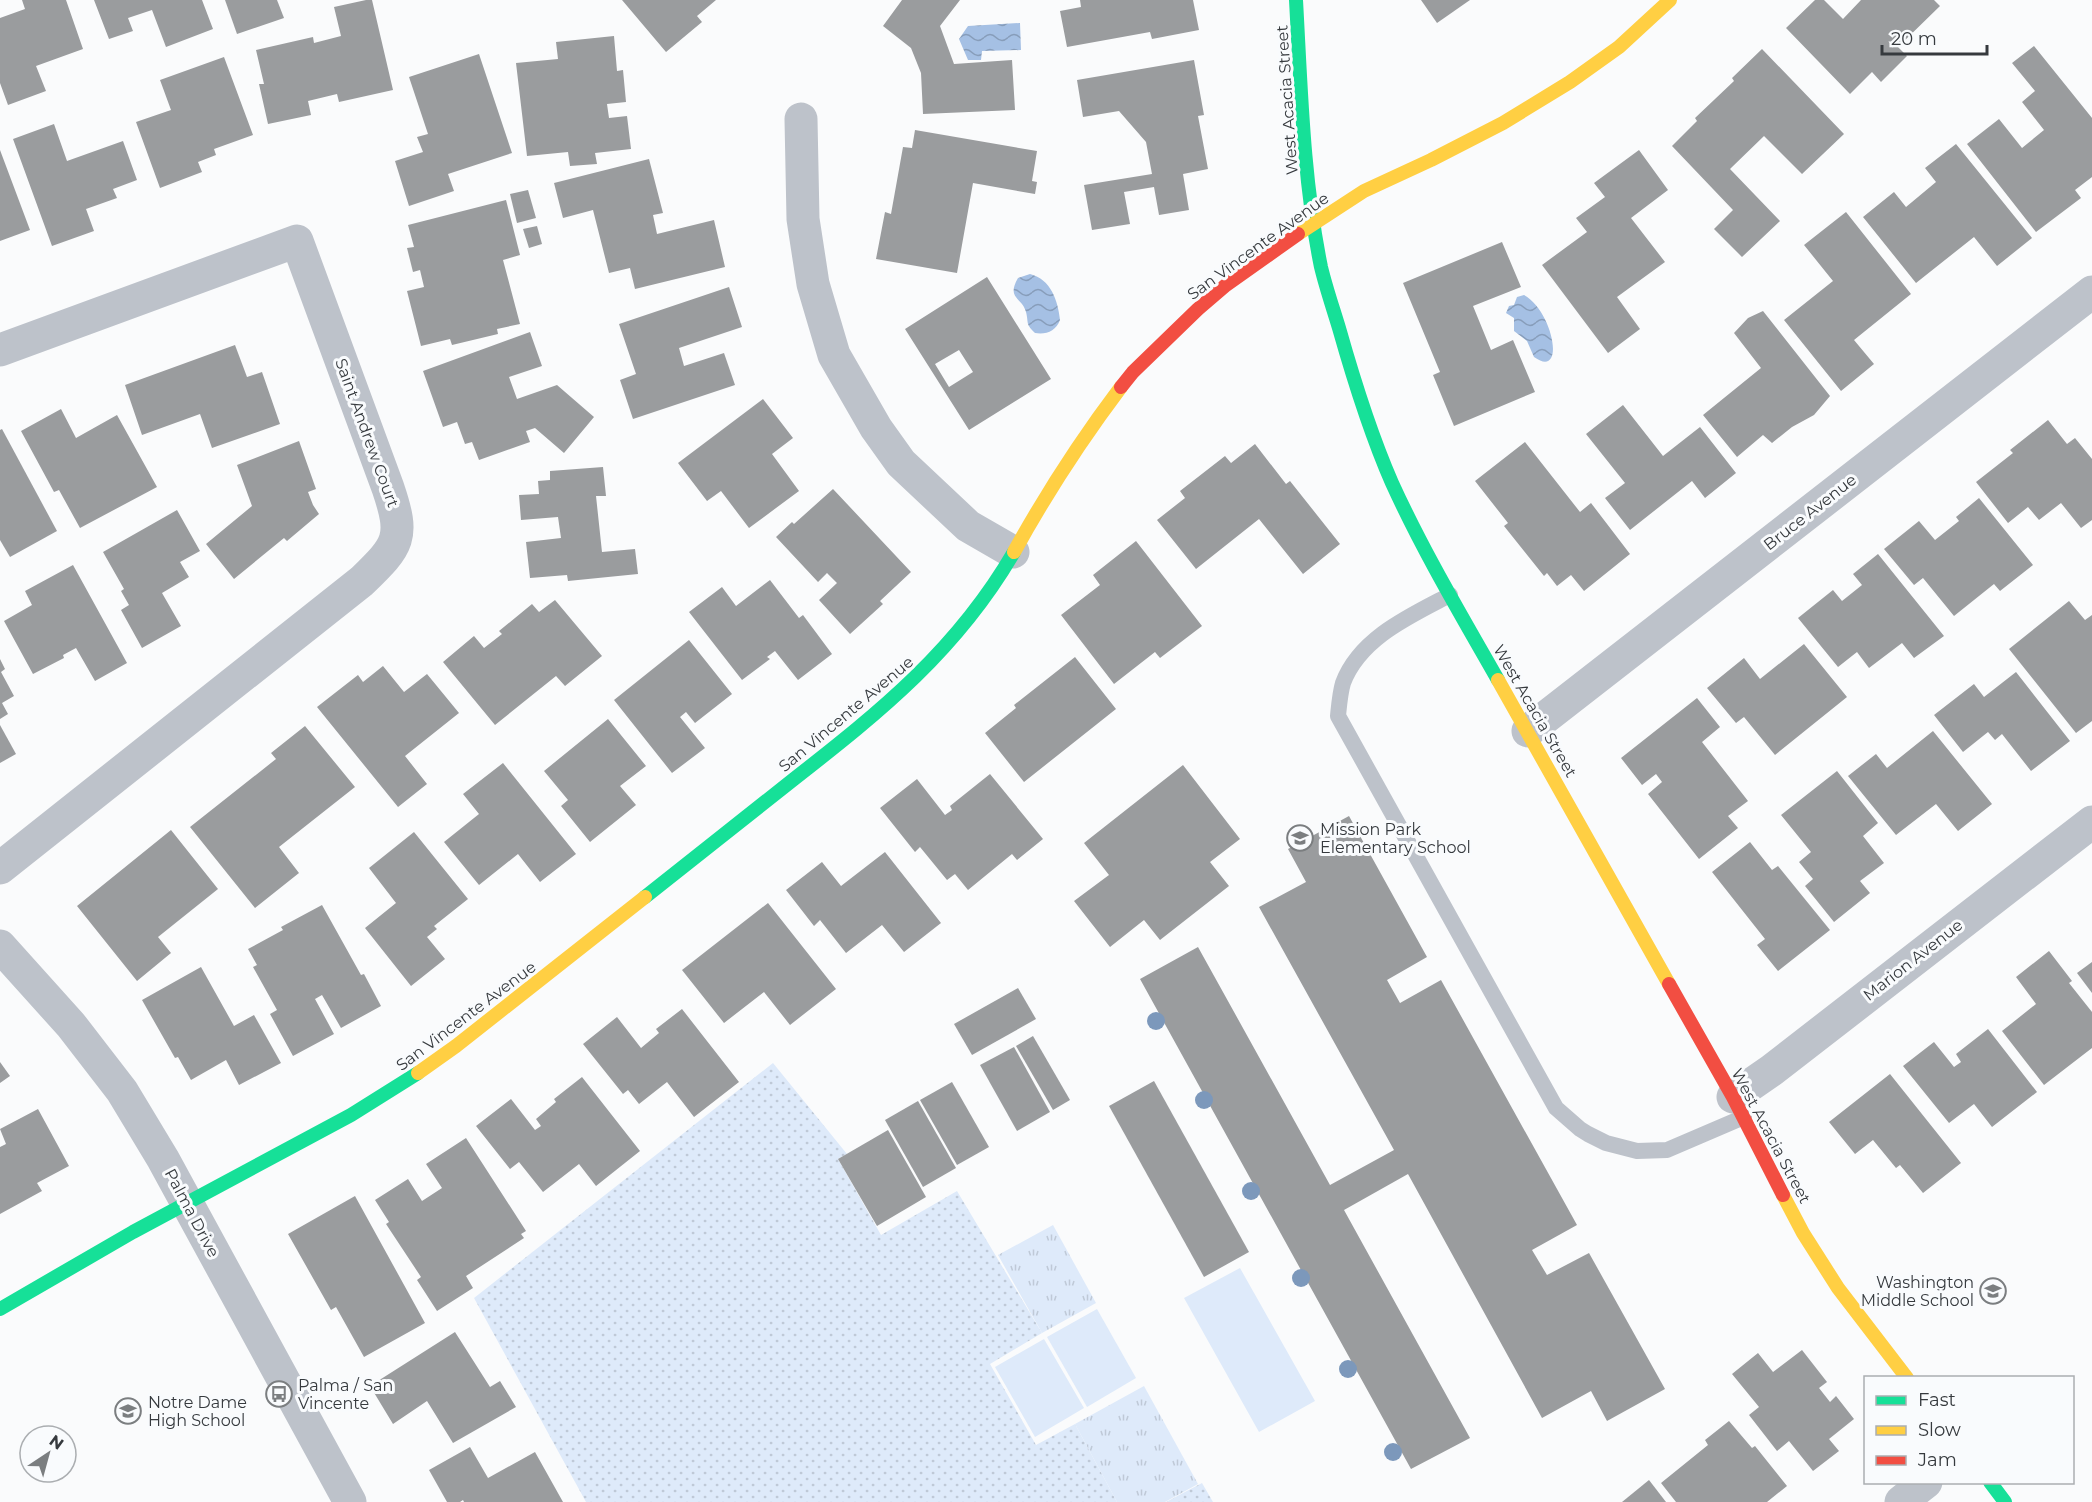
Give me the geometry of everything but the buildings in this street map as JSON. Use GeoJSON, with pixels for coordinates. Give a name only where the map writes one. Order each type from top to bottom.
{"type":"FeatureCollection","features":[{"type":"Feature","properties":{"kind":"street","name":"West Acacia Street"},"geometry":{"type":"LineString","coordinates":[[1296,0],[1302,119],[1321,267],[1365,412],[1392,480],[1418,537],[1739,1107],[1803,1233],[1838,1288],[1905,1376]]}},
{"type":"Feature","properties":{"kind":"street","name":"San Vincente Avenue"},"geometry":{"type":"LineString","coordinates":[[0,1309],[186,1204],[351,1115],[405,1083],[456,1046],[890,702],[930,664],[985,597],[1086,432],[1133,372],[1166,338],[1226,285],[1314,222],[1364,191],[1503,123],[1569,82],[1619,46],[1670,0]]}},
{"type":"Feature","properties":{"kind":"street"},"geometry":{"type":"LineString","coordinates":[[801,118],[803,219],[813,284],[834,355],[876,428],[901,463],[969,526],[1013,552]]}},
{"type":"Feature","properties":{"kind":"street","name":"Saint Andrew Court"},"geometry":{"type":"LineString","coordinates":[[0,350],[297,241],[388,488],[399,528],[392,550],[362,581],[0,868]]}},
{"type":"Feature","properties":{"kind":"street","name":"Bruce Avenue"},"geometry":{"type":"LineString","coordinates":[[1528,731],[2092,292]]}},
{"type":"Feature","properties":{"kind":"street","name":"Marion Avenue"},"geometry":{"type":"LineString","coordinates":[[1739,1107],[1777,1066],[2092,822]]}},
{"type":"Feature","properties":{"kind":"street","name":"Palma Drive"},"geometry":{"type":"LineString","coordinates":[[0,946],[71,1025],[122,1091],[163,1159],[350,1502]]}},
{"type":"Feature","properties":{"kind":"street"},"geometry":{"type":"LineString","coordinates":[[1901,1502],[1924,1484]]}},
{"type":"Feature","properties":{"kind":"street"},"geometry":{"type":"LineString","coordinates":[[1992,1484],[2005,1502]]}},
{"type":"Feature","properties":{"kind":"lane"},"geometry":{"type":"LineString","coordinates":[[1450,595],[1415,613],[1370,644],[1354,662],[1343,684],[1338,716],[1556,1108],[1588,1134],[1606,1143],[1637,1151],[1667,1150],[1739,1107]]}},
{"type":"Feature","properties":{"kind":"green space"},"geometry":{"type":"Polygon","coordinates":[[[773,1063],[847,1154],[838,1159],[881,1235],[957,1191],[1042,1333],[990,1364],[1036,1445],[1075,1424],[1117,1502],[586,1502],[474,1298],[773,1063]]]}},
{"type":"Feature","properties":{"kind":"green space"},"geometry":{"type":"Polygon","coordinates":[[[1053,1225],[1096,1303],[1042,1333],[998,1255],[1053,1225]]]}},
{"type":"Feature","properties":{"kind":"green space"},"geometry":{"type":"Polygon","coordinates":[[[1240,1268],[1315,1401],[1259,1432],[1184,1298],[1240,1268]]]}},
{"type":"Feature","properties":{"kind":"green space"},"geometry":{"type":"Polygon","coordinates":[[[1097,1309],[1136,1378],[1087,1407],[1047,1337],[1097,1309]]]}},
{"type":"Feature","properties":{"kind":"green space"},"geometry":{"type":"Polygon","coordinates":[[[1044,1339],[1084,1408],[1035,1437],[995,1367],[1044,1339]]]}},
{"type":"Feature","properties":{"kind":"green space"},"geometry":{"type":"Polygon","coordinates":[[[1144,1386],[1198,1484],[1165,1502],[1117,1502],[1075,1424],[1144,1386]]]}},
{"type":"Feature","properties":{"kind":"green space"},"geometry":{"type":"Polygon","coordinates":[[[1202,1483],[1213,1502],[1166,1502],[1202,1483]]]}},
{"type":"Feature","properties":{"kind":"water"},"geometry":{"type":"Polygon","coordinates":[[[1020,23],[1021,50],[982,51],[981,60],[968,60],[959,39],[968,26],[1020,23]]]}},
{"type":"Feature","properties":{"kind":"water"},"geometry":{"type":"Polygon","coordinates":[[[1030,274],[1048,286],[1057,306],[1060,320],[1056,327],[1047,333],[1035,333],[1032,330],[1024,307],[1014,294],[1018,278],[1030,274]]]}},
{"type":"Feature","properties":{"kind":"water"},"geometry":{"type":"Polygon","coordinates":[[[1524,295],[1534,303],[1549,328],[1553,352],[1550,359],[1544,362],[1534,357],[1527,341],[1514,331],[1514,318],[1506,313],[1509,306],[1514,305],[1517,297],[1524,295]]]}},
{"type":"Feature","properties":{"kind":"traffic: fast"},"geometry":{"type":"LineString","coordinates":[[1296,0],[1306,167],[1315,234],[1327,290],[1363,407],[1392,483],[1429,558],[1498,680]]}},
{"type":"Feature","properties":{"kind":"traffic: fast"},"geometry":{"type":"LineString","coordinates":[[645,897],[857,729],[915,677],[968,619],[1014,552]]}},
{"type":"Feature","properties":{"kind":"traffic: fast"},"geometry":{"type":"LineString","coordinates":[[0,1309],[133,1232],[351,1115],[418,1073]]}},
{"type":"Feature","properties":{"kind":"traffic: fast"},"geometry":{"type":"LineString","coordinates":[[1992,1484],[2005,1502]]}},
{"type":"Feature","properties":{"kind":"traffic: slow"},"geometry":{"type":"LineString","coordinates":[[1298,234],[1364,191],[1503,123],[1570,82],[1619,47],[1670,0]]}},
{"type":"Feature","properties":{"kind":"traffic: slow"},"geometry":{"type":"LineString","coordinates":[[1014,552],[1064,468],[1121,387]]}},
{"type":"Feature","properties":{"kind":"traffic: slow"},"geometry":{"type":"LineString","coordinates":[[1498,680],[1669,984]]}},
{"type":"Feature","properties":{"kind":"traffic: slow"},"geometry":{"type":"LineString","coordinates":[[418,1073],[456,1046],[645,897]]}},
{"type":"Feature","properties":{"kind":"traffic: slow"},"geometry":{"type":"LineString","coordinates":[[1783,1195],[1803,1233],[1838,1288],[1905,1376]]}},
{"type":"Feature","properties":{"kind":"traffic: jam"},"geometry":{"type":"LineString","coordinates":[[1121,387],[1133,372],[1198,309],[1226,285],[1298,234]]}},
{"type":"Feature","properties":{"kind":"traffic: jam"},"geometry":{"type":"LineString","coordinates":[[1669,984],[1733,1097],[1783,1195]]}},
{"type":"Feature","properties":{"kind":"place","name":"Mission Park Elementary School"},"geometry":{"type":"Point","coordinates":[1300,838]}},
{"type":"Feature","properties":{"kind":"place","name":"Washington Middle School"},"geometry":{"type":"Point","coordinates":[1993,1291]}},
{"type":"Feature","properties":{"kind":"place","name":"Palma / San Vincente"},"geometry":{"type":"Point","coordinates":[279,1394]}},
{"type":"Feature","properties":{"kind":"place","name":"Notre Dame High School"},"geometry":{"type":"Point","coordinates":[128,1411]}}]}
